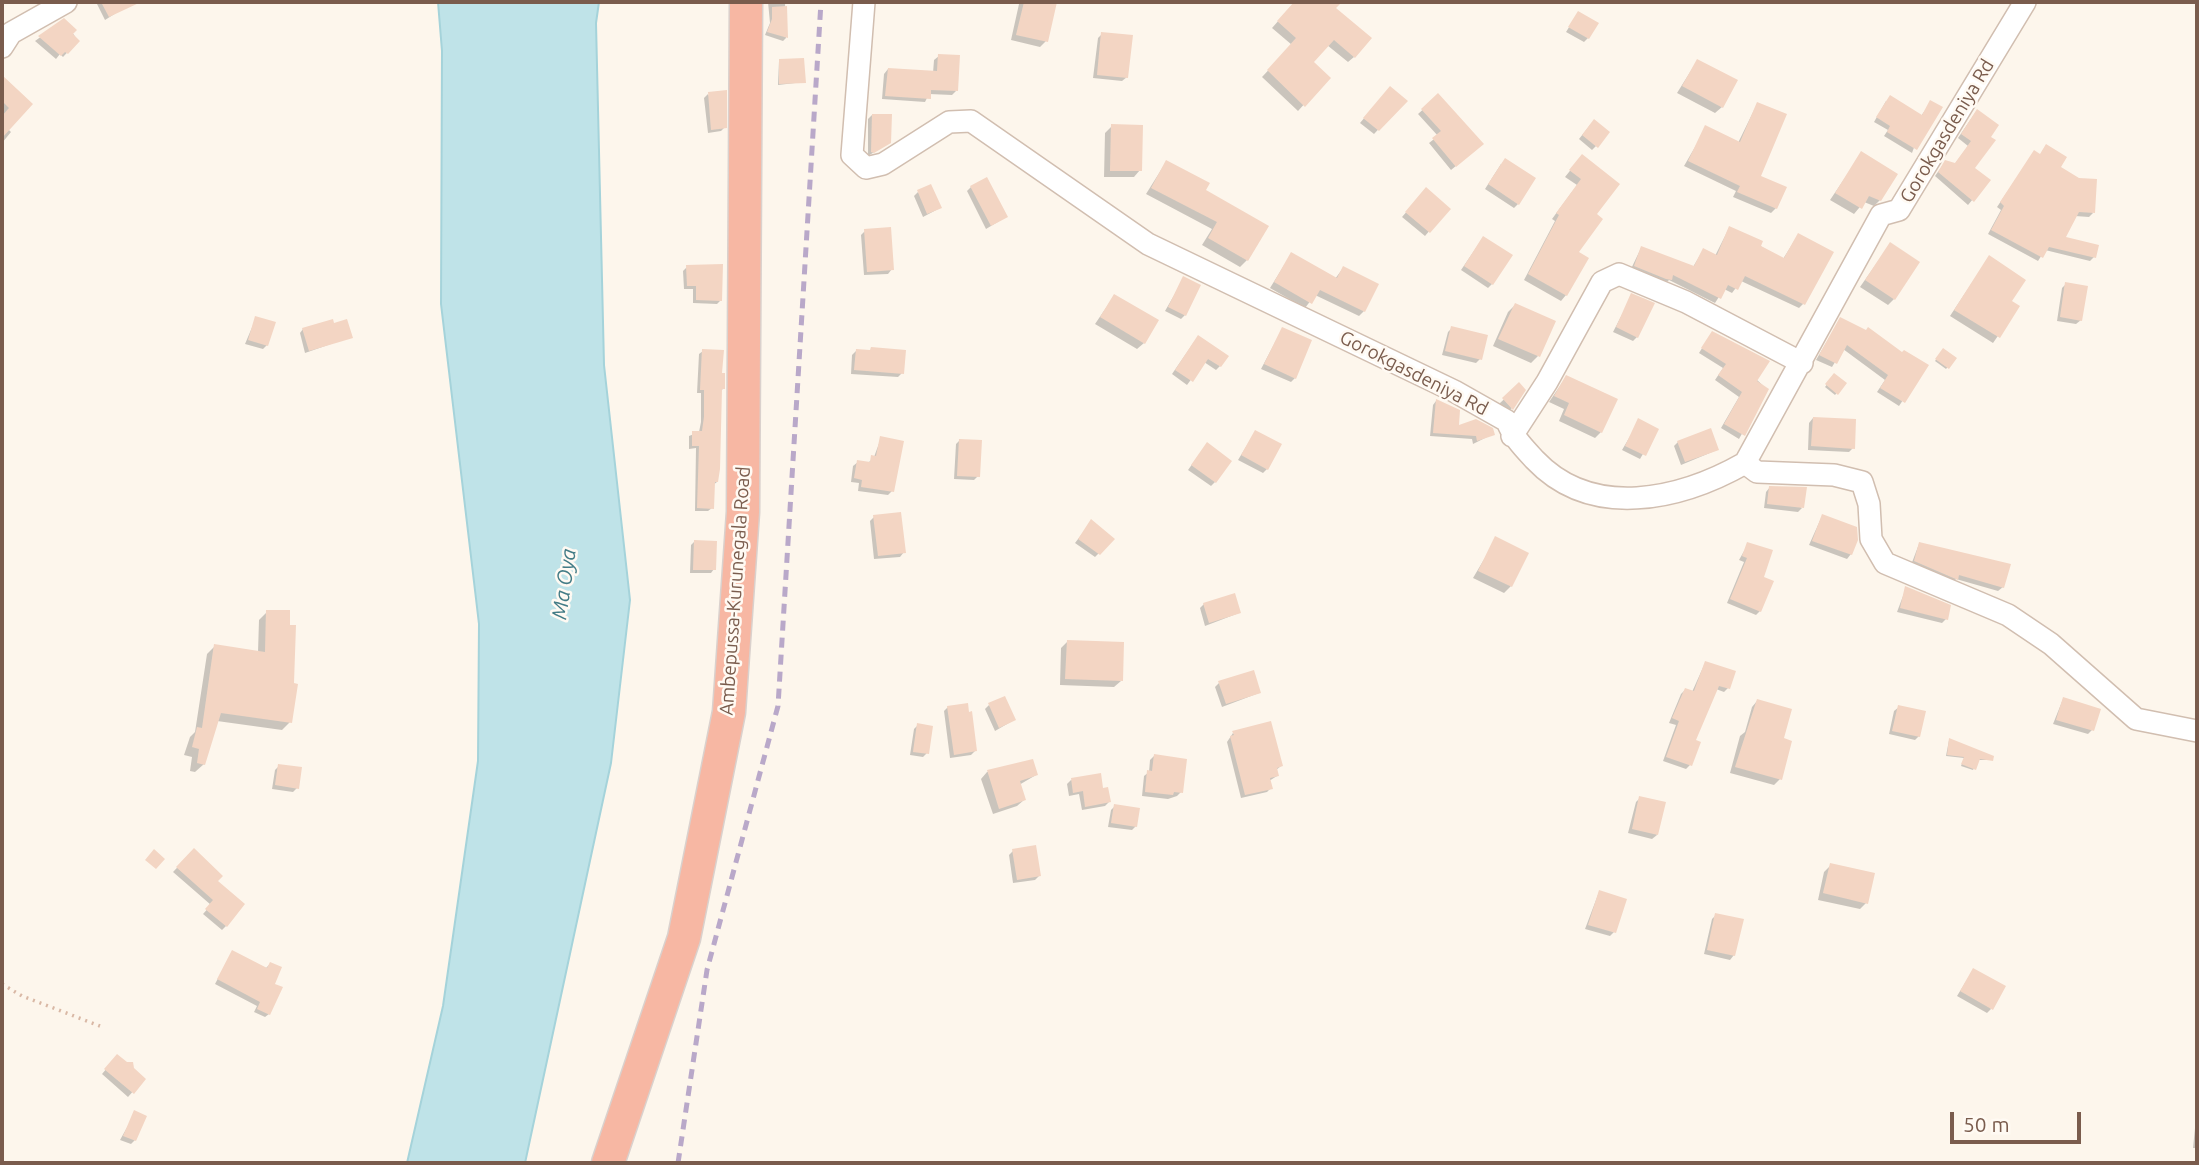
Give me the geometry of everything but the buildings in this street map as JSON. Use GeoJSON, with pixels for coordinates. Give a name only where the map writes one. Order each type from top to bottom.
{"type":"FeatureCollection","features":[{"type":"Feature","properties":{"kind":"highway","name":"Ambepussa-Kurunegala Road"},"geometry":{"type":"LineString","coordinates":[[608,1163],[684,938],[729,712],[743,512],[746,2]]}},
{"type":"Feature","properties":{"kind":"street"},"geometry":{"type":"LineString","coordinates":[[2,47],[11,33],[66,2]]}},
{"type":"Feature","properties":{"kind":"street","name":"Gorokgasdeniya Rd"},"geometry":{"type":"LineString","coordinates":[[864,2],[852,155],[866,168],[883,164],[949,122],[971,121],[1148,244],[1454,391],[1507,421],[1512,436],[1546,472],[1581,493],[1644,500],[1713,482],[1745,463],[1881,215],[1899,210],[2025,2]]}},
{"type":"Feature","properties":{"kind":"street"},"geometry":{"type":"LineString","coordinates":[[1512,436],[1547,382],[1602,282],[1619,274],[1686,302],[1802,363]]}},
{"type":"Feature","properties":{"kind":"street"},"geometry":{"type":"LineString","coordinates":[[1745,463],[1757,472],[1834,475],[1862,482],[1869,505],[1871,539],[1885,563],[2008,615],[2051,644],[2136,719],[2197,731]]}},
{"type":"Feature","properties":{"kind":"path"},"geometry":{"type":"LineString","coordinates":[[2,984],[22,996],[100,1027]]}},
{"type":"Feature","properties":{"kind":"water","name":"Ma Oya"},"geometry":{"type":"Polygon","coordinates":[[[438,2],[599,2],[596,23],[604,365],[630,600],[611,763],[525,1163],[407,1163],[443,1006],[478,761],[479,624],[441,304],[442,51],[438,2]]]}},
{"type":"Feature","properties":{"kind":"railway"},"geometry":{"type":"LineString","coordinates":[[678,1163],[707,970],[778,706],[821,2]]}}]}
